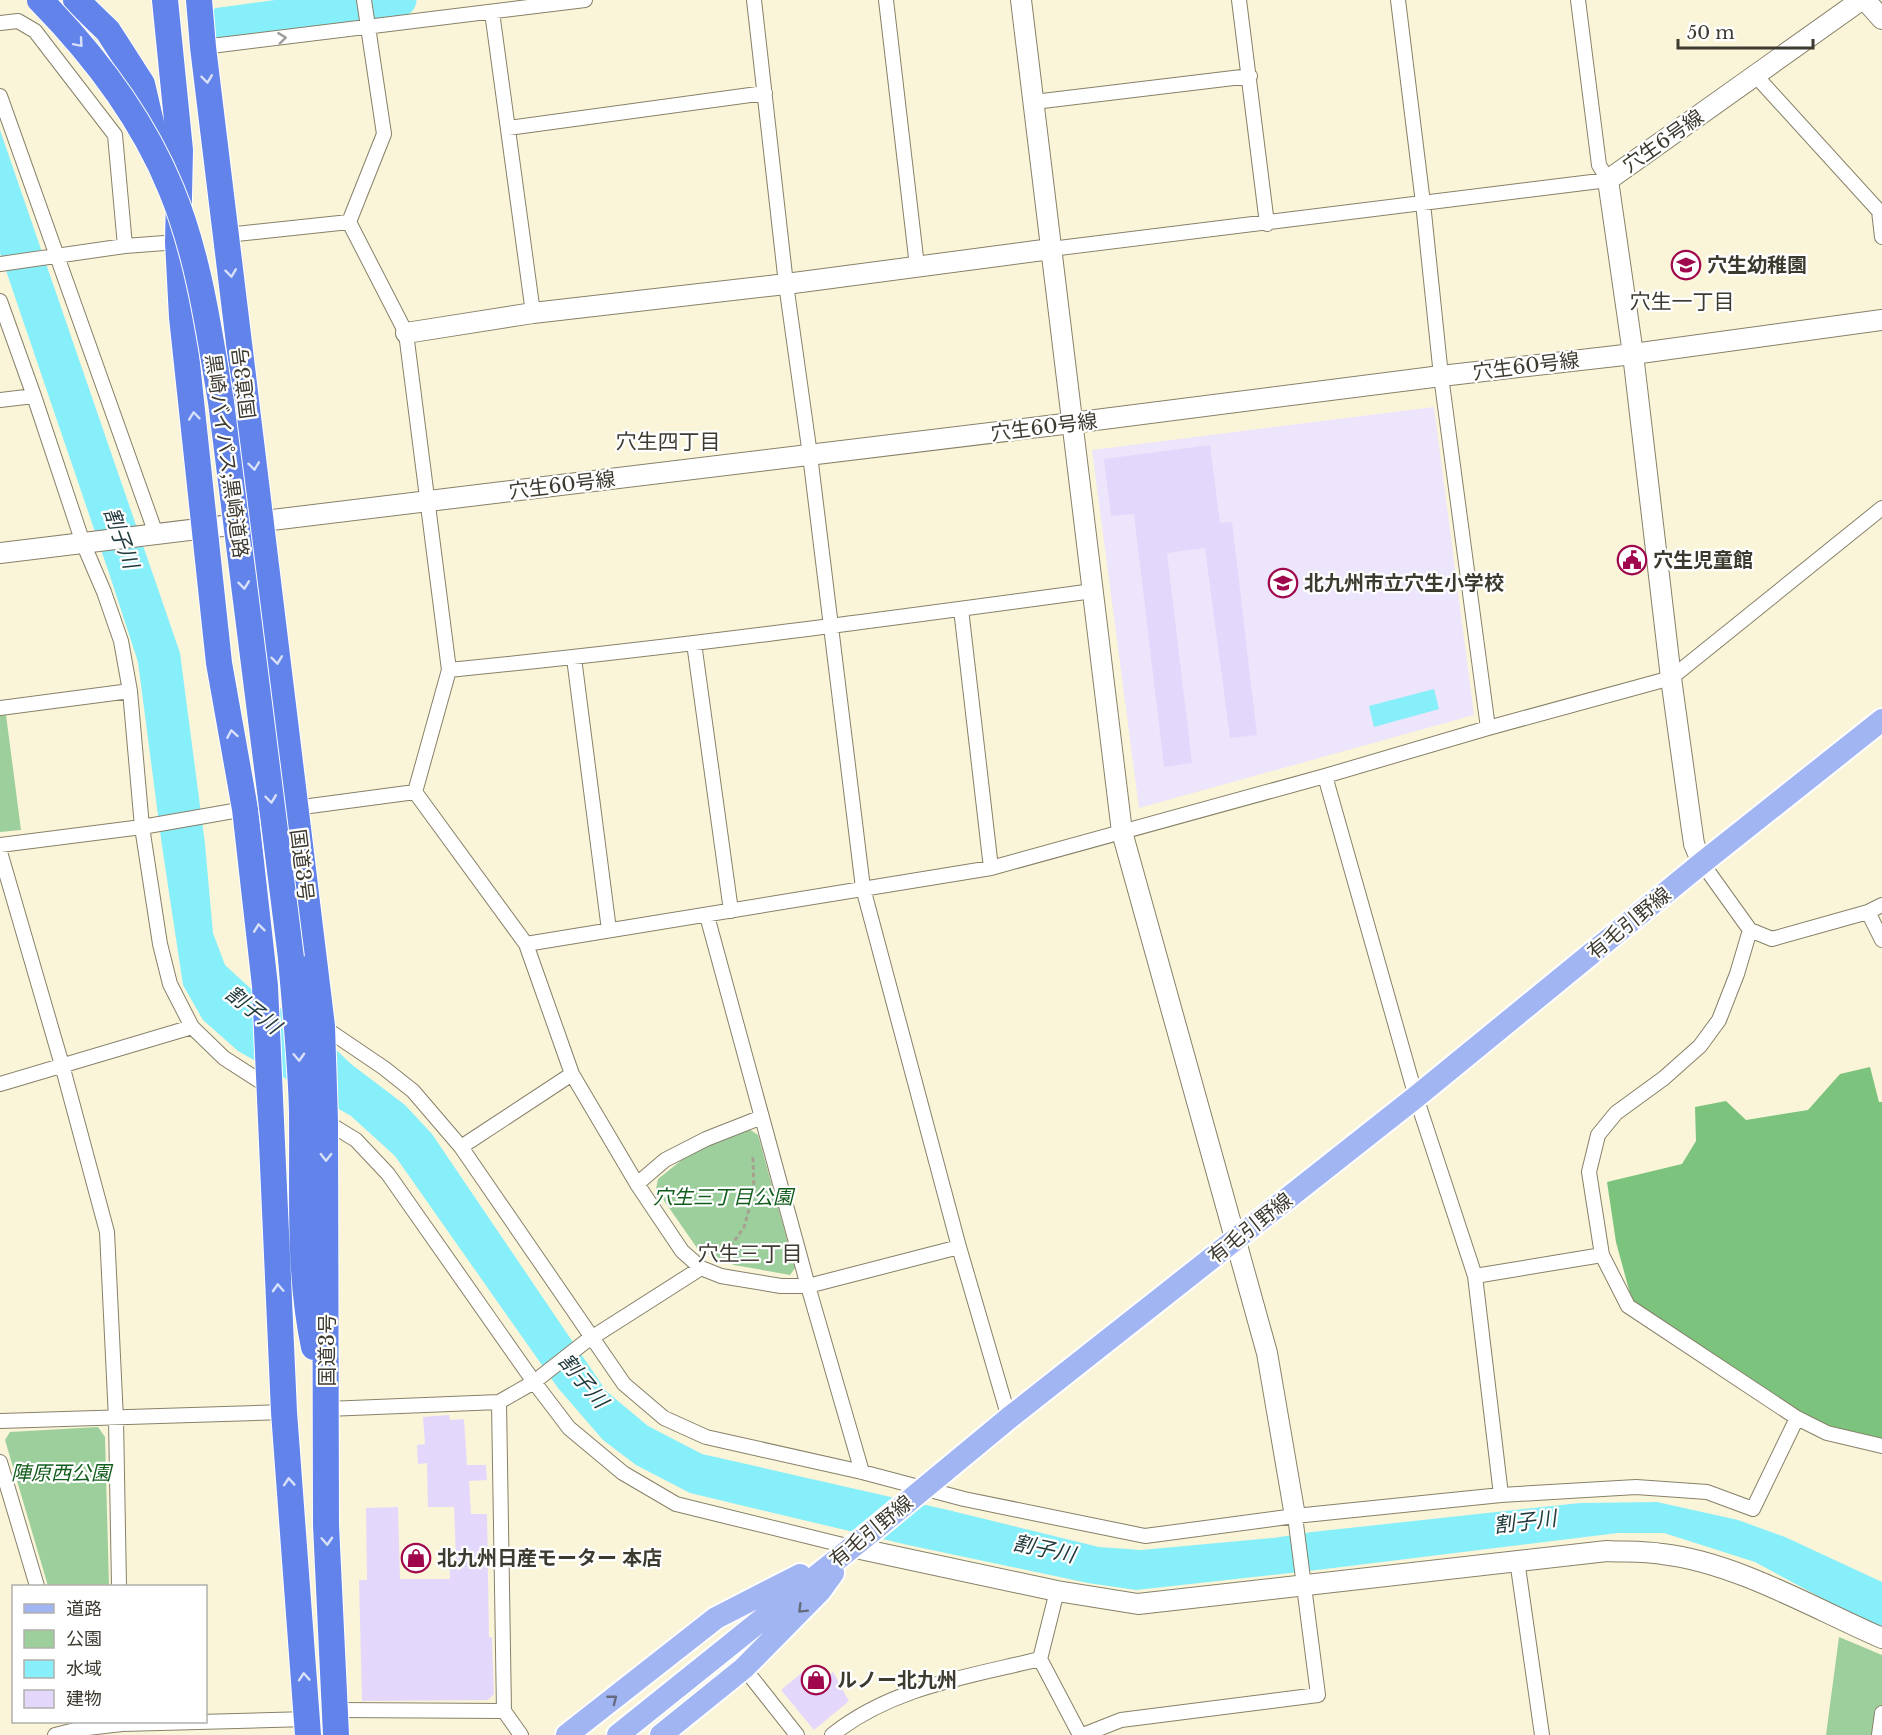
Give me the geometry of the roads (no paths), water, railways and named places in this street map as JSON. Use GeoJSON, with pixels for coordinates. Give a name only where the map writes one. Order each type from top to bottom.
{"type":"FeatureCollection","features":[{"type":"Feature","properties":{"kind":"highway","name":"黒崎バイパス;黒崎道路"},"geometry":{"type":"LineString","coordinates":[[40,0],[81,45],[116,89],[146,136],[172,190],[189,242],[205,310],[221,402],[292,968],[317,1110]]}},
{"type":"Feature","properties":{"kind":"highway"},"geometry":{"type":"LineString","coordinates":[[76,0],[108,31],[142,84],[178,242]]}},
{"type":"Feature","properties":{"kind":"highway"},"geometry":{"type":"LineString","coordinates":[[165,0],[180,150],[178,242],[182,317],[219,663],[245,809],[265,986],[284,1412],[308,1727]]}},
{"type":"Feature","properties":{"kind":"highway","name":"国道3号"},"geometry":{"type":"LineString","coordinates":[[199,0],[322,1031],[317,1110],[327,1409],[326,1525],[336,1723],[341,1735]]}},
{"type":"Feature","properties":{"kind":"main road","name":"有毛引野線"},"geometry":{"type":"LineString","coordinates":[[618,1735],[1009,1418],[1416,1097],[1702,863],[1882,720]]}},
{"type":"Feature","properties":{"kind":"main road"},"geometry":{"type":"LineString","coordinates":[[661,1735],[744,1668],[820,1591],[851,1547]]}},
{"type":"Feature","properties":{"kind":"main road"},"geometry":{"type":"LineString","coordinates":[[567,1735],[716,1618],[851,1547]]}},
{"type":"Feature","properties":{"kind":"street"},"geometry":{"type":"LineString","coordinates":[[364,0],[384,134],[350,222],[406,333],[449,670],[415,792]]}},
{"type":"Feature","properties":{"kind":"street"},"geometry":{"type":"LineString","coordinates":[[203,47],[368,22],[492,12],[585,0]]}},
{"type":"Feature","properties":{"kind":"street"},"geometry":{"type":"LineString","coordinates":[[754,0],[786,284],[810,455],[863,888],[959,1247],[1009,1418]]}},
{"type":"Feature","properties":{"kind":"street"},"geometry":{"type":"LineString","coordinates":[[886,0],[917,266]]}},
{"type":"Feature","properties":{"kind":"street"},"geometry":{"type":"LineString","coordinates":[[1021,0],[1122,832],[1267,1353],[1296,1519],[1318,1695],[1121,1720],[1082,1735],[1040,1659],[1057,1591]]}},
{"type":"Feature","properties":{"kind":"street"},"geometry":{"type":"LineString","coordinates":[[1239,0],[1267,224]]}},
{"type":"Feature","properties":{"kind":"street"},"geometry":{"type":"LineString","coordinates":[[1398,0],[1441,376],[1488,728]]}},
{"type":"Feature","properties":{"kind":"street"},"geometry":{"type":"LineString","coordinates":[[406,333],[533,313],[786,284],[1608,180],[1599,165],[1578,0]]}},
{"type":"Feature","properties":{"kind":"street"},"geometry":{"type":"LineString","coordinates":[[1863,0],[1882,19]]}},
{"type":"Feature","properties":{"kind":"street","name":"穴生6号線"},"geometry":{"type":"LineString","coordinates":[[1702,863],[1694,844],[1671,678],[1633,354],[1608,180],[1863,0]]}},
{"type":"Feature","properties":{"kind":"street"},"geometry":{"type":"LineString","coordinates":[[492,12],[533,313]]}},
{"type":"Feature","properties":{"kind":"street"},"geometry":{"type":"LineString","coordinates":[[0,23],[18,21],[35,30],[115,135],[125,246]]}},
{"type":"Feature","properties":{"kind":"street"},"geometry":{"type":"LineString","coordinates":[[1034,102],[1250,76]]}},
{"type":"Feature","properties":{"kind":"street"},"geometry":{"type":"LineString","coordinates":[[1756,76],[1880,210],[1882,237]]}},
{"type":"Feature","properties":{"kind":"street"},"geometry":{"type":"LineString","coordinates":[[508,128],[765,93]]}},
{"type":"Feature","properties":{"kind":"street"},"geometry":{"type":"LineString","coordinates":[[0,96],[53,257],[152,534]]}},
{"type":"Feature","properties":{"kind":"street"},"geometry":{"type":"LineString","coordinates":[[226,235],[350,222]]}},
{"type":"Feature","properties":{"kind":"street"},"geometry":{"type":"LineString","coordinates":[[0,264],[125,246],[178,242]]}},
{"type":"Feature","properties":{"kind":"street"},"geometry":{"type":"LineString","coordinates":[[0,301],[89,542],[121,641],[130,692],[160,945],[170,984],[192,1027],[224,1058],[268,1079]]}},
{"type":"Feature","properties":{"kind":"street","name":"穴生60号線"},"geometry":{"type":"LineString","coordinates":[[0,553],[1633,354],[1882,320]]}},
{"type":"Feature","properties":{"kind":"street"},"geometry":{"type":"LineString","coordinates":[[0,400],[34,396]]}},
{"type":"Feature","properties":{"kind":"street"},"geometry":{"type":"LineString","coordinates":[[525,944],[991,868],[1671,678],[1882,508]]}},
{"type":"Feature","properties":{"kind":"street"},"geometry":{"type":"LineString","coordinates":[[449,670],[573,658],[1093,591]]}},
{"type":"Feature","properties":{"kind":"street"},"geometry":{"type":"LineString","coordinates":[[961,609],[991,868]]}},
{"type":"Feature","properties":{"kind":"street"},"geometry":{"type":"LineString","coordinates":[[694,643],[730,911]]}},
{"type":"Feature","properties":{"kind":"street"},"geometry":{"type":"LineString","coordinates":[[573,658],[609,930]]}},
{"type":"Feature","properties":{"kind":"street"},"geometry":{"type":"LineString","coordinates":[[0,708],[130,692]]}},
{"type":"Feature","properties":{"kind":"street"},"geometry":{"type":"LineString","coordinates":[[1325,776],[1416,1097],[1475,1276],[1501,1495]]}},
{"type":"Feature","properties":{"kind":"street"},"geometry":{"type":"LineString","coordinates":[[295,808],[415,792]]}},
{"type":"Feature","properties":{"kind":"street"},"geometry":{"type":"LineString","coordinates":[[415,792],[525,944],[572,1074],[638,1184],[682,1251],[701,1268],[721,1276],[781,1286],[808,1286],[959,1247]]}},
{"type":"Feature","properties":{"kind":"street"},"geometry":{"type":"LineString","coordinates":[[0,844],[147,826],[245,809]]}},
{"type":"Feature","properties":{"kind":"street"},"geometry":{"type":"LineString","coordinates":[[0,852],[62,1065],[107,1232],[116,1419],[119,1585]]}},
{"type":"Feature","properties":{"kind":"street"},"geometry":{"type":"LineString","coordinates":[[1702,863],[1750,930],[1772,939],[1868,912],[1882,905]]}},
{"type":"Feature","properties":{"kind":"street"},"geometry":{"type":"LineString","coordinates":[[1868,912],[1882,940]]}},
{"type":"Feature","properties":{"kind":"street"},"geometry":{"type":"LineString","coordinates":[[707,916],[808,1286],[862,1472]]}},
{"type":"Feature","properties":{"kind":"street"},"geometry":{"type":"LineString","coordinates":[[1750,930],[1737,974],[1719,1020],[1700,1046],[1664,1078],[1616,1113],[1598,1135],[1589,1172],[1602,1255],[1628,1306],[1797,1418],[1827,1433],[1882,1446]]}},
{"type":"Feature","properties":{"kind":"street"},"geometry":{"type":"LineString","coordinates":[[0,1084],[192,1027]]}},
{"type":"Feature","properties":{"kind":"street"},"geometry":{"type":"LineString","coordinates":[[322,1031],[384,1068],[413,1091],[461,1147],[589,1340],[624,1384],[664,1418],[706,1437],[862,1472],[921,1491],[1145,1536],[1501,1495],[1636,1487],[1707,1492],[1753,1509],[1797,1418]]}},
{"type":"Feature","properties":{"kind":"street"},"geometry":{"type":"LineString","coordinates":[[461,1147],[572,1074]]}},
{"type":"Feature","properties":{"kind":"street"},"geometry":{"type":"LineString","coordinates":[[317,1110],[356,1140],[388,1174],[538,1377],[569,1428],[623,1473],[676,1504],[851,1547],[1057,1591],[1138,1604],[1303,1579],[1607,1551],[1663,1554],[1706,1563],[1747,1577],[1882,1638]]}},
{"type":"Feature","properties":{"kind":"street"},"geometry":{"type":"LineString","coordinates":[[638,1184],[665,1160],[706,1139],[762,1117]]}},
{"type":"Feature","properties":{"kind":"street"},"geometry":{"type":"LineString","coordinates":[[1475,1276],[1602,1255]]}},
{"type":"Feature","properties":{"kind":"street"},"geometry":{"type":"LineString","coordinates":[[327,1409],[499,1402],[589,1340],[701,1268]]}},
{"type":"Feature","properties":{"kind":"street"},"geometry":{"type":"LineString","coordinates":[[499,1402],[504,1712],[521,1735]]}},
{"type":"Feature","properties":{"kind":"street"},"geometry":{"type":"LineString","coordinates":[[0,1421],[284,1412]]}},
{"type":"Feature","properties":{"kind":"street"},"geometry":{"type":"LineString","coordinates":[[0,1462],[36,1585]]}},
{"type":"Feature","properties":{"kind":"street"},"geometry":{"type":"LineString","coordinates":[[1517,1560],[1542,1735]]}},
{"type":"Feature","properties":{"kind":"street"},"geometry":{"type":"LineString","coordinates":[[832,1735],[852,1719],[885,1701],[922,1688],[1040,1659]]}},
{"type":"Feature","properties":{"kind":"street"},"geometry":{"type":"LineString","coordinates":[[744,1668],[797,1735]]}},
{"type":"Feature","properties":{"kind":"street"},"geometry":{"type":"LineString","coordinates":[[336,1723],[504,1712]]}},
{"type":"Feature","properties":{"kind":"street"},"geometry":{"type":"LineString","coordinates":[[1879,1735],[1882,1713]]}},
{"type":"Feature","properties":{"kind":"street"},"geometry":{"type":"LineString","coordinates":[[55,1735],[78,1725],[104,1731],[122,1723],[308,1727]]}},
{"type":"Feature","properties":{"kind":"water","name":"割子川"},"geometry":{"type":"Polygon","coordinates":[[[0,130],[180,653],[205,844],[213,933],[225,965],[250,988],[322,1036],[351,1064],[405,1105],[432,1134],[606,1391],[648,1426],[702,1454],[1099,1547],[1141,1550],[1273,1538],[1580,1503],[1657,1502],[1738,1520],[1785,1537],[1882,1582],[1882,1626],[1868,1623],[1755,1562],[1664,1533],[1618,1533],[1136,1590],[1088,1583],[908,1545],[690,1493],[636,1465],[603,1440],[558,1388],[395,1156],[351,1116],[238,1051],[203,1020],[183,985],[138,662],[0,253],[0,130]]]}},
{"type":"Feature","properties":{"kind":"water"},"geometry":{"type":"Polygon","coordinates":[[[1434,689],[1439,709],[1374,727],[1369,706],[1434,689]]]}},
{"type":"Feature","properties":{"kind":"waterway"},"geometry":{"type":"LineString","coordinates":[[220,24],[400,0]]}},
{"type":"Feature","properties":{"kind":"place","name":"穴生幼稚園"},"geometry":{"type":"Point","coordinates":[1686,265]}},
{"type":"Feature","properties":{"kind":"place","name":"穴生児童館"},"geometry":{"type":"Point","coordinates":[1632,560]}},
{"type":"Feature","properties":{"kind":"place","name":"北九州市立穴生小学校"},"geometry":{"type":"Point","coordinates":[1283,583]}},
{"type":"Feature","properties":{"kind":"place","name":"北九州日産モーター 本店"},"geometry":{"type":"Point","coordinates":[416,1558]}},
{"type":"Feature","properties":{"kind":"place","name":"ルノー北九州"},"geometry":{"type":"Point","coordinates":[816,1680]}},
{"type":"Feature","properties":{"kind":"district","name":"穴生一丁目"},"geometry":{"type":"Point","coordinates":[1682,302]}},
{"type":"Feature","properties":{"kind":"district","name":"穴生四丁目"},"geometry":{"type":"Point","coordinates":[668,442]}},
{"type":"Feature","properties":{"kind":"district","name":"穴生三丁目"},"geometry":{"type":"Point","coordinates":[750,1254]}},
{"type":"Feature","properties":{"kind":"park label","name":"穴生三丁目公園"},"geometry":{"type":"Point","coordinates":[723,1197]}},
{"type":"Feature","properties":{"kind":"park label","name":"陣原西公園"},"geometry":{"type":"Point","coordinates":[61,1473]}}]}
